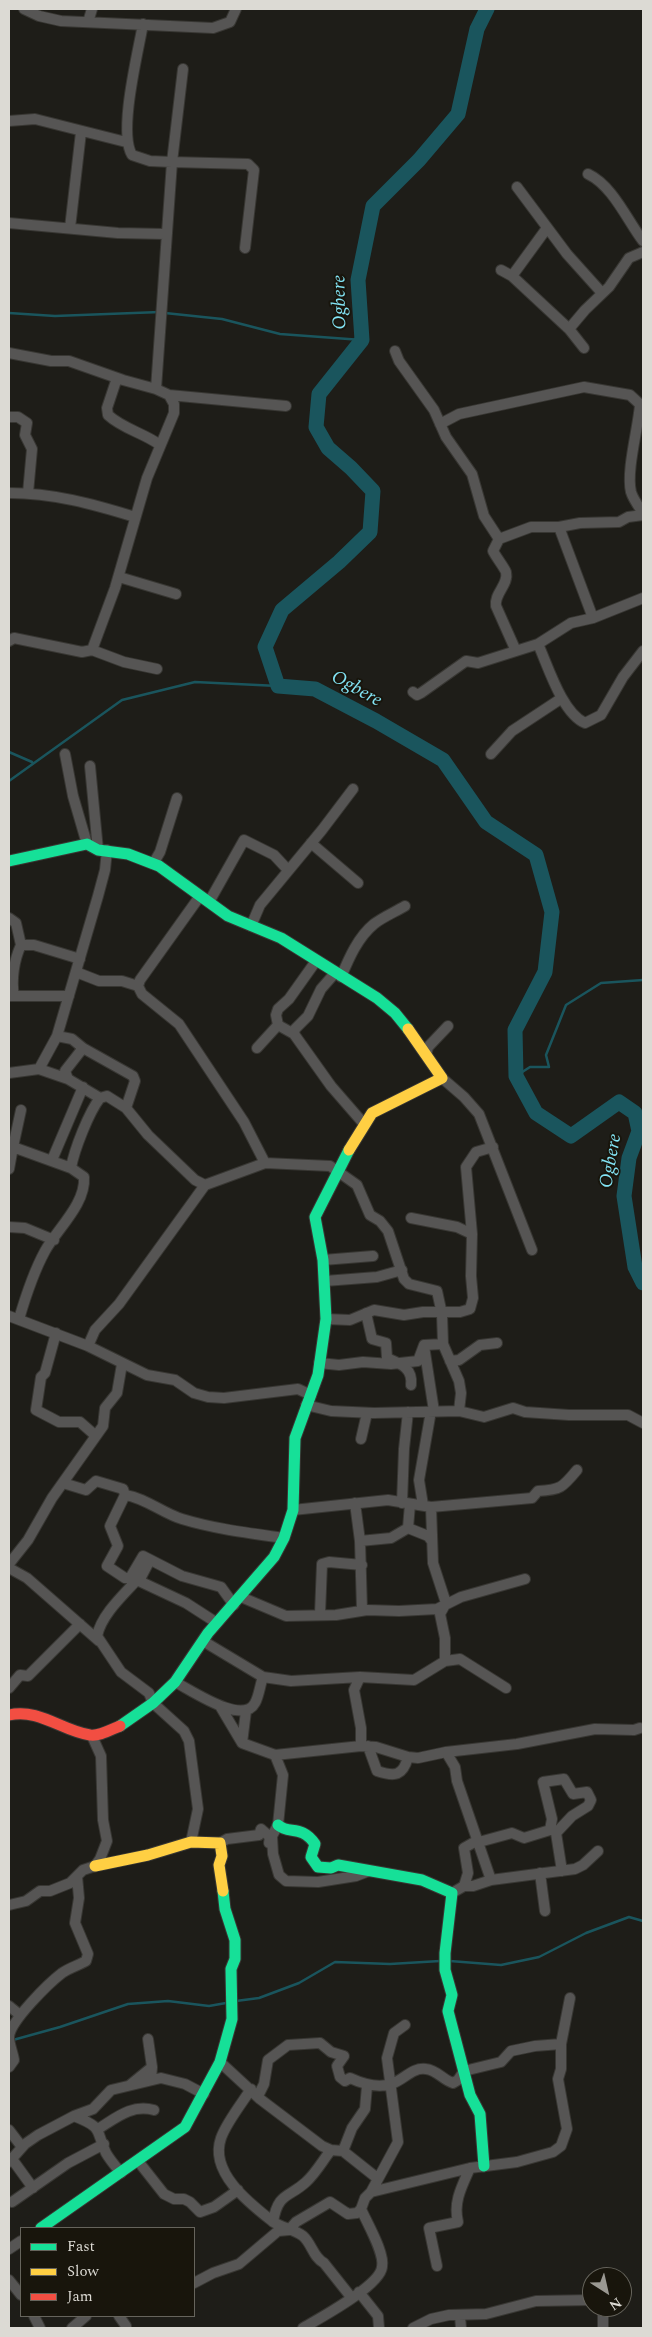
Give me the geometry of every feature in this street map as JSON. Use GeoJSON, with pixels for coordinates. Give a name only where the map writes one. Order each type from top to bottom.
{"type":"FeatureCollection","features":[{"type":"Feature","properties":{"kind":"street"},"geometry":{"type":"LineString","coordinates":[[24,9],[39,16],[61,21],[213,28],[230,22],[236,9]]}},
{"type":"Feature","properties":{"kind":"street"},"geometry":{"type":"LineString","coordinates":[[88,22],[92,9]]}},
{"type":"Feature","properties":{"kind":"street"},"geometry":{"type":"LineString","coordinates":[[143,24],[131,94],[126,142],[132,155],[150,161],[248,164],[254,170],[245,248]]}},
{"type":"Feature","properties":{"kind":"street"},"geometry":{"type":"LineString","coordinates":[[156,388],[165,234],[183,69]]}},
{"type":"Feature","properties":{"kind":"street"},"geometry":{"type":"LineString","coordinates":[[9,121],[35,120],[126,142]]}},
{"type":"Feature","properties":{"kind":"street"},"geometry":{"type":"LineString","coordinates":[[70,228],[81,132]]}},
{"type":"Feature","properties":{"kind":"street"},"geometry":{"type":"LineString","coordinates":[[588,174],[595,178],[610,194],[643,241]]}},
{"type":"Feature","properties":{"kind":"street"},"geometry":{"type":"LineString","coordinates":[[517,187],[547,228],[602,293]]}},
{"type":"Feature","properties":{"kind":"street"},"geometry":{"type":"LineString","coordinates":[[9,223],[118,233],[165,234]]}},
{"type":"Feature","properties":{"kind":"street"},"geometry":{"type":"LineString","coordinates":[[512,276],[547,228]]}},
{"type":"Feature","properties":{"kind":"street"},"geometry":{"type":"LineString","coordinates":[[569,329],[602,293],[629,258],[643,252]]}},
{"type":"Feature","properties":{"kind":"street"},"geometry":{"type":"LineString","coordinates":[[501,270],[512,276],[569,329],[584,348]]}},
{"type":"Feature","properties":{"kind":"street"},"geometry":{"type":"LineString","coordinates":[[395,351],[399,361],[434,410],[446,437],[472,474],[484,516],[499,539]]}},
{"type":"Feature","properties":{"kind":"street"},"geometry":{"type":"LineString","coordinates":[[9,353],[51,361],[69,361],[116,378],[156,388],[169,395],[286,406]]}},
{"type":"Feature","properties":{"kind":"street"},"geometry":{"type":"LineString","coordinates":[[116,378],[107,408],[108,415],[114,420],[146,435],[160,445]]}},
{"type":"Feature","properties":{"kind":"street"},"geometry":{"type":"LineString","coordinates":[[440,424],[459,414],[584,387],[630,395],[642,406],[631,472],[631,494],[643,514],[628,517],[619,522],[580,523],[559,527],[531,527],[516,531],[499,539],[493,551],[506,572],[504,586],[495,600],[516,651]]}},
{"type":"Feature","properties":{"kind":"street"},"geometry":{"type":"LineString","coordinates":[[92,650],[119,577],[135,516],[160,445],[174,413],[174,404],[169,395]]}},
{"type":"Feature","properties":{"kind":"street"},"geometry":{"type":"LineString","coordinates":[[9,417],[18,417],[27,423],[25,434],[32,449],[28,493]]}},
{"type":"Feature","properties":{"kind":"street"},"geometry":{"type":"LineString","coordinates":[[9,493],[28,493],[84,501],[135,516]]}},
{"type":"Feature","properties":{"kind":"street"},"geometry":{"type":"LineString","coordinates":[[559,527],[593,618]]}},
{"type":"Feature","properties":{"kind":"street"},"geometry":{"type":"LineString","coordinates":[[119,577],[176,594]]}},
{"type":"Feature","properties":{"kind":"street"},"geometry":{"type":"LineString","coordinates":[[413,692],[417,695],[422,693],[466,661],[478,663],[538,644],[571,624],[593,618],[643,598]]}},
{"type":"Feature","properties":{"kind":"street"},"geometry":{"type":"LineString","coordinates":[[9,641],[14,638],[82,652],[92,650],[124,662],[157,670]]}},
{"type":"Feature","properties":{"kind":"street"},"geometry":{"type":"LineString","coordinates":[[538,644],[562,698],[579,721],[585,723],[601,715],[623,677],[638,663],[643,650]]}},
{"type":"Feature","properties":{"kind":"street"},"geometry":{"type":"LineString","coordinates":[[490,754],[512,731],[562,698]]}},
{"type":"Feature","properties":{"kind":"street"},"geometry":{"type":"LineString","coordinates":[[65,754],[73,796],[87,844]]}},
{"type":"Feature","properties":{"kind":"street"},"geometry":{"type":"LineString","coordinates":[[39,1069],[57,1036],[105,870],[90,766]]}},
{"type":"Feature","properties":{"kind":"street"},"geometry":{"type":"LineString","coordinates":[[251,926],[260,905],[353,789]]}},
{"type":"Feature","properties":{"kind":"street"},"geometry":{"type":"LineString","coordinates":[[153,864],[160,852],[177,798]]}},
{"type":"Feature","properties":{"kind":"street"},"geometry":{"type":"LineString","coordinates":[[265,1163],[244,1122],[179,1024],[142,994],[138,986],[140,980],[204,899],[244,840],[274,855],[288,870]]}},
{"type":"Feature","properties":{"kind":"street"},"geometry":{"type":"LineString","coordinates":[[311,843],[358,882]]}},
{"type":"Feature","properties":{"kind":"street"},"geometry":{"type":"LineString","coordinates":[[9,861],[44,855],[72,846],[87,844],[102,850],[128,854],[153,864],[228,916],[281,938],[377,998],[395,1013],[442,1078],[464,1097],[479,1114],[532,1250]]}},
{"type":"Feature","properties":{"kind":"street"},"geometry":{"type":"LineString","coordinates":[[294,1034],[295,1029],[308,1016],[320,989],[338,975],[374,924],[405,906]]}},
{"type":"Feature","properties":{"kind":"street"},"geometry":{"type":"LineString","coordinates":[[9,918],[16,923],[21,945],[14,965],[11,996],[69,996]]}},
{"type":"Feature","properties":{"kind":"street"},"geometry":{"type":"LineString","coordinates":[[21,945],[34,945],[80,959]]}},
{"type":"Feature","properties":{"kind":"street"},"geometry":{"type":"LineString","coordinates":[[316,961],[288,1000],[278,1009],[276,1015],[278,1025],[294,1034],[331,1086],[364,1124]]}},
{"type":"Feature","properties":{"kind":"street"},"geometry":{"type":"LineString","coordinates":[[76,972],[99,981],[122,982],[138,986]]}},
{"type":"Feature","properties":{"kind":"street"},"geometry":{"type":"LineString","coordinates":[[257,1048],[278,1025]]}},
{"type":"Feature","properties":{"kind":"street"},"geometry":{"type":"LineString","coordinates":[[426,1055],[428,1048],[448,1026]]}},
{"type":"Feature","properties":{"kind":"street"},"geometry":{"type":"LineString","coordinates":[[57,1036],[72,1039],[83,1048],[133,1076],[135,1082],[126,1108]]}},
{"type":"Feature","properties":{"kind":"street"},"geometry":{"type":"LineString","coordinates":[[68,1079],[65,1071],[83,1048]]}},
{"type":"Feature","properties":{"kind":"street"},"geometry":{"type":"LineString","coordinates":[[9,1073],[39,1069],[68,1079],[83,1087],[100,1100],[126,1108],[148,1135],[200,1185]]}},
{"type":"Feature","properties":{"kind":"street"},"geometry":{"type":"LineString","coordinates":[[10,1712],[33,1714],[92,1736],[123,1725],[153,1703],[176,1682],[217,1623],[274,1557],[284,1538],[293,1510],[295,1438],[320,1363],[326,1319],[323,1260],[316,1217],[323,1199],[340,1172],[356,1136],[372,1113],[442,1078]]}},
{"type":"Feature","properties":{"kind":"street"},"geometry":{"type":"LineString","coordinates":[[52,1160],[83,1087]]}},
{"type":"Feature","properties":{"kind":"street"},"geometry":{"type":"LineString","coordinates":[[71,1168],[73,1156],[100,1100]]}},
{"type":"Feature","properties":{"kind":"street"},"geometry":{"type":"LineString","coordinates":[[9,1169],[21,1110]]}},
{"type":"Feature","properties":{"kind":"street"},"geometry":{"type":"LineString","coordinates":[[13,1147],[71,1168],[84,1177],[83,1189],[74,1208],[54,1240],[46,1248],[34,1272],[19,1319]]}},
{"type":"Feature","properties":{"kind":"street"},"geometry":{"type":"LineString","coordinates":[[326,1319],[350,1320],[374,1310],[404,1315],[423,1312],[442,1314],[470,1309],[473,1298],[471,1276],[472,1234],[466,1167],[476,1152],[493,1148]]}},
{"type":"Feature","properties":{"kind":"street"},"geometry":{"type":"LineString","coordinates":[[88,1346],[95,1330],[118,1304],[200,1185],[265,1163],[330,1166],[356,1185],[370,1215],[380,1221],[388,1231],[404,1279],[409,1284],[437,1291],[442,1314],[443,1344],[459,1381],[461,1393],[459,1412]]}},
{"type":"Feature","properties":{"kind":"street"},"geometry":{"type":"LineString","coordinates":[[411,1218],[457,1227],[472,1234]]}},
{"type":"Feature","properties":{"kind":"street"},"geometry":{"type":"LineString","coordinates":[[9,1226],[25,1228],[54,1240]]}},
{"type":"Feature","properties":{"kind":"street"},"geometry":{"type":"LineString","coordinates":[[323,1260],[373,1256]]}},
{"type":"Feature","properties":{"kind":"street"},"geometry":{"type":"LineString","coordinates":[[325,1281],[377,1277],[402,1270]]}},
{"type":"Feature","properties":{"kind":"street"},"geometry":{"type":"LineString","coordinates":[[366,1313],[372,1339],[386,1342],[387,1358],[400,1363],[410,1372],[411,1385]]}},
{"type":"Feature","properties":{"kind":"street"},"geometry":{"type":"LineString","coordinates":[[9,1316],[88,1346],[147,1375],[175,1380],[194,1393],[208,1397],[224,1398],[298,1389],[309,1400],[331,1411],[459,1412],[484,1417],[513,1408],[526,1412],[569,1415],[628,1415],[643,1423]]}},
{"type":"Feature","properties":{"kind":"street"},"geometry":{"type":"LineString","coordinates":[[56,1333],[45,1373],[41,1377],[36,1410],[59,1422],[80,1422],[96,1436]]}},
{"type":"Feature","properties":{"kind":"street"},"geometry":{"type":"LineString","coordinates":[[450,1361],[459,1360],[480,1346],[497,1343]]}},
{"type":"Feature","properties":{"kind":"street"},"geometry":{"type":"LineString","coordinates":[[424,1345],[443,1344]]}},
{"type":"Feature","properties":{"kind":"street"},"geometry":{"type":"LineString","coordinates":[[320,1363],[339,1365],[363,1362],[400,1363],[418,1361],[424,1345]]}},
{"type":"Feature","properties":{"kind":"street"},"geometry":{"type":"LineString","coordinates":[[424,1345],[432,1411],[419,1480],[427,1506],[432,1563],[446,1603]]}},
{"type":"Feature","properties":{"kind":"street"},"geometry":{"type":"LineString","coordinates":[[100,1642],[27,1578],[9,1566],[28,1540],[52,1498],[63,1485],[62,1483],[103,1426],[105,1408],[117,1393],[122,1364]]}},
{"type":"Feature","properties":{"kind":"street"},"geometry":{"type":"LineString","coordinates":[[361,1440],[367,1412]]}},
{"type":"Feature","properties":{"kind":"street"},"geometry":{"type":"LineString","coordinates":[[408,1412],[404,1449],[408,1528]]}},
{"type":"Feature","properties":{"kind":"street"},"geometry":{"type":"LineString","coordinates":[[293,1510],[388,1500],[427,1506],[532,1498],[538,1491],[557,1490],[564,1486],[577,1470]]}},
{"type":"Feature","properties":{"kind":"street"},"geometry":{"type":"LineString","coordinates":[[62,1483],[86,1490],[96,1481],[123,1490],[125,1495]]}},
{"type":"Feature","properties":{"kind":"street"},"geometry":{"type":"LineString","coordinates":[[125,1495],[136,1496],[181,1519],[229,1531],[284,1538]]}},
{"type":"Feature","properties":{"kind":"street"},"geometry":{"type":"LineString","coordinates":[[125,1495],[110,1526],[118,1546],[107,1566],[125,1578],[130,1578],[143,1556],[182,1576],[220,1587],[237,1601],[286,1616],[336,1615],[362,1610],[439,1612]]}},
{"type":"Feature","properties":{"kind":"street"},"geometry":{"type":"LineString","coordinates":[[355,1503],[362,1565],[362,1610]]}},
{"type":"Feature","properties":{"kind":"street"},"geometry":{"type":"LineString","coordinates":[[408,1528],[428,1536],[431,1540]]}},
{"type":"Feature","properties":{"kind":"street"},"geometry":{"type":"LineString","coordinates":[[360,1541],[391,1538],[408,1528]]}},
{"type":"Feature","properties":{"kind":"street"},"geometry":{"type":"LineString","coordinates":[[150,1560],[139,1581],[135,1582],[116,1604],[98,1629],[97,1636],[121,1672],[144,1688],[153,1703],[184,1730],[189,1741],[198,1809],[191,1842]]}},
{"type":"Feature","properties":{"kind":"street"},"geometry":{"type":"LineString","coordinates":[[320,1614],[322,1564],[329,1562],[362,1565]]}},
{"type":"Feature","properties":{"kind":"street"},"geometry":{"type":"LineString","coordinates":[[439,1612],[446,1603],[525,1579]]}},
{"type":"Feature","properties":{"kind":"street"},"geometry":{"type":"LineString","coordinates":[[139,1581],[186,1603],[217,1623]]}},
{"type":"Feature","properties":{"kind":"street"},"geometry":{"type":"LineString","coordinates":[[439,1612],[445,1638],[445,1661]]}},
{"type":"Feature","properties":{"kind":"street"},"geometry":{"type":"LineString","coordinates":[[9,1688],[20,1675],[28,1676],[80,1624]]}},
{"type":"Feature","properties":{"kind":"street"},"geometry":{"type":"LineString","coordinates":[[203,1641],[263,1678],[291,1681],[360,1677],[414,1680],[445,1661],[460,1658],[506,1688]]}},
{"type":"Feature","properties":{"kind":"street"},"geometry":{"type":"LineString","coordinates":[[360,1677],[354,1690],[365,1746],[377,1770],[394,1775],[400,1773],[405,1768],[408,1757]]}},
{"type":"Feature","properties":{"kind":"street"},"geometry":{"type":"LineString","coordinates":[[176,1682],[220,1706],[237,1712],[246,1711],[255,1704],[263,1678]]}},
{"type":"Feature","properties":{"kind":"street"},"geometry":{"type":"LineString","coordinates":[[220,1706],[242,1743],[275,1755],[365,1746],[418,1758],[446,1752],[525,1743],[595,1729],[634,1730],[640,1728]]}},
{"type":"Feature","properties":{"kind":"street"},"geometry":{"type":"LineString","coordinates":[[242,1743],[246,1711]]}},
{"type":"Feature","properties":{"kind":"street"},"geometry":{"type":"LineString","coordinates":[[92,1736],[101,1756],[103,1820],[107,1841],[95,1866]]}},
{"type":"Feature","properties":{"kind":"street"},"geometry":{"type":"LineString","coordinates":[[446,1752],[455,1767],[457,1781],[491,1880]]}},
{"type":"Feature","properties":{"kind":"street"},"geometry":{"type":"LineString","coordinates":[[273,1854],[272,1836],[278,1825],[283,1775],[275,1755]]}},
{"type":"Feature","properties":{"kind":"street"},"geometry":{"type":"LineString","coordinates":[[464,1886],[468,1873],[464,1848],[479,1841],[512,1833],[524,1838],[550,1830],[552,1819],[542,1782],[564,1779],[573,1794],[587,1792],[590,1800],[588,1806],[572,1816],[556,1834],[562,1871]]}},
{"type":"Feature","properties":{"kind":"street"},"geometry":{"type":"LineString","coordinates":[[278,1825],[281,1828],[305,1831],[310,1835],[315,1844],[311,1857],[318,1868],[331,1868],[338,1865],[344,1868],[422,1880],[446,1887],[452,1893]]}},
{"type":"Feature","properties":{"kind":"street"},"geometry":{"type":"LineString","coordinates":[[9,1905],[26,1901],[40,1891],[50,1891],[70,1883],[82,1870],[95,1866],[148,1855],[191,1842],[220,1843],[227,1839],[259,1835],[261,1829],[270,1837],[269,1842],[279,1875],[286,1881],[318,1882],[356,1876],[370,1871]]}},
{"type":"Feature","properties":{"kind":"street"},"geometry":{"type":"LineString","coordinates":[[42,2227],[185,2127],[220,2062],[232,2019],[231,1969],[235,1959],[235,1940],[225,1909],[219,1865],[222,1856],[220,1843]]}},
{"type":"Feature","properties":{"kind":"street"},"geometry":{"type":"LineString","coordinates":[[452,1893],[464,1886],[473,1886],[491,1880],[575,1869],[583,1865],[598,1851]]}},
{"type":"Feature","properties":{"kind":"street"},"geometry":{"type":"LineString","coordinates":[[540,1873],[545,1910]]}},
{"type":"Feature","properties":{"kind":"street"},"geometry":{"type":"LineString","coordinates":[[9,2067],[14,2060],[9,2037],[20,2015],[27,2010],[32,1999],[47,1988],[62,1973],[86,1961],[88,1954],[75,1923],[79,1898],[77,1876]]}},
{"type":"Feature","properties":{"kind":"street"},"geometry":{"type":"LineString","coordinates":[[452,1893],[445,1970],[453,1995],[452,2004],[448,2011],[470,2095],[480,2114],[484,2166]]}},
{"type":"Feature","properties":{"kind":"street"},"geometry":{"type":"LineString","coordinates":[[370,2192],[470,2168],[517,2162],[552,2152],[561,2146],[567,2129],[558,2079],[561,2069],[561,2044],[570,1998]]}},
{"type":"Feature","properties":{"kind":"street"},"geometry":{"type":"LineString","coordinates":[[9,2006],[20,2015]]}},
{"type":"Feature","properties":{"kind":"street"},"geometry":{"type":"LineString","coordinates":[[195,2283],[213,2272],[239,2264],[278,2231],[289,2230],[296,2222],[330,2202],[348,2214],[357,2213],[361,2209],[365,2198],[398,2142],[392,2084],[387,2070],[390,2044],[394,2033],[405,2025]]}},
{"type":"Feature","properties":{"kind":"street"},"geometry":{"type":"LineString","coordinates":[[148,2039],[152,2067],[151,2080]]}},
{"type":"Feature","properties":{"kind":"street"},"geometry":{"type":"LineString","coordinates":[[379,2328],[378,2316],[324,2263],[318,2260],[303,2236],[272,2221],[251,2204],[223,2169],[220,2151],[221,2138],[254,2092],[264,2084],[268,2060],[288,2045],[320,2043],[331,2052],[340,2053],[344,2056],[337,2066],[340,2077],[345,2081],[350,2078],[367,2086],[392,2084],[418,2069],[436,2071],[445,2081],[453,2083],[458,2080],[464,2071],[501,2062],[511,2051],[535,2046],[561,2044]]}},
{"type":"Feature","properties":{"kind":"street"},"geometry":{"type":"LineString","coordinates":[[220,2062],[254,2092],[322,2146],[331,2150],[343,2151],[377,2178]]}},
{"type":"Feature","properties":{"kind":"street"},"geometry":{"type":"LineString","coordinates":[[130,2085],[152,2067]]}},
{"type":"Feature","properties":{"kind":"street"},"geometry":{"type":"LineString","coordinates":[[33,2188],[11,2161],[22,2147],[38,2135],[74,2116],[93,2109],[111,2090],[161,2078],[204,2094]]}},
{"type":"Feature","properties":{"kind":"street"},"geometry":{"type":"LineString","coordinates":[[343,2151],[352,2128],[365,2109],[367,2086]]}},
{"type":"Feature","properties":{"kind":"street"},"geometry":{"type":"LineString","coordinates":[[98,2129],[120,2114],[135,2108],[154,2110]]}},
{"type":"Feature","properties":{"kind":"street"},"geometry":{"type":"LineString","coordinates":[[74,2116],[88,2121],[98,2129],[106,2153],[121,2173]]}},
{"type":"Feature","properties":{"kind":"street"},"geometry":{"type":"LineString","coordinates":[[9,2130],[22,2147]]}},
{"type":"Feature","properties":{"kind":"street"},"geometry":{"type":"LineString","coordinates":[[12,2202],[68,2163],[104,2144]]}},
{"type":"Feature","properties":{"kind":"street"},"geometry":{"type":"LineString","coordinates":[[270,2238],[275,2208],[284,2197],[306,2182],[331,2150]]}},
{"type":"Feature","properties":{"kind":"street"},"geometry":{"type":"LineString","coordinates":[[138,2161],[164,2194],[174,2200],[184,2199],[200,2212],[214,2207],[238,2190]]}},
{"type":"Feature","properties":{"kind":"street"},"geometry":{"type":"LineString","coordinates":[[437,2266],[429,2228],[458,2222],[456,2207],[458,2196],[470,2168]]}},
{"type":"Feature","properties":{"kind":"street"},"geometry":{"type":"LineString","coordinates":[[303,2328],[376,2280],[382,2269],[382,2260],[361,2209]]}},
{"type":"Feature","properties":{"kind":"street"},"geometry":{"type":"LineString","coordinates":[[9,2249],[20,2242]]}},
{"type":"Feature","properties":{"kind":"street"},"geometry":{"type":"LineString","coordinates":[[9,2280],[20,2294]]}},
{"type":"Feature","properties":{"kind":"street"},"geometry":{"type":"LineString","coordinates":[[413,2328],[431,2319],[486,2314],[536,2301],[582,2300]]}},
{"type":"Feature","properties":{"kind":"street"},"geometry":{"type":"LineString","coordinates":[[460,2316],[460,2328]]}},
{"type":"Feature","properties":{"kind":"street"},"geometry":{"type":"LineString","coordinates":[[72,2328],[85,2317]]}},
{"type":"Feature","properties":{"kind":"street"},"geometry":{"type":"LineString","coordinates":[[120,2317],[126,2328]]}},
{"type":"Feature","properties":{"kind":"waterway","name":"Ogbere"},"geometry":{"type":"LineString","coordinates":[[487,9],[477,29],[458,114],[419,160],[373,206],[358,280],[362,340],[319,394],[316,427],[328,448],[373,491],[370,532],[339,562],[282,610],[265,647],[278,686],[315,689],[376,721],[443,760],[486,822],[536,855],[552,912],[545,972],[515,1030],[516,1076],[536,1113],[571,1136],[619,1102],[635,1113],[639,1131],[629,1158],[624,1196],[635,1267],[643,1283]]}},
{"type":"Feature","properties":{"kind":"waterway"},"geometry":{"type":"LineString","coordinates":[[9,313],[55,316],[160,312]]}},
{"type":"Feature","properties":{"kind":"waterway"},"geometry":{"type":"LineString","coordinates":[[165,313],[222,319],[280,334],[362,340]]}},
{"type":"Feature","properties":{"kind":"waterway"},"geometry":{"type":"LineString","coordinates":[[9,781],[122,700],[195,682],[278,686]]}},
{"type":"Feature","properties":{"kind":"waterway"},"geometry":{"type":"LineString","coordinates":[[9,752],[32,762]]}},
{"type":"Feature","properties":{"kind":"waterway"},"geometry":{"type":"LineString","coordinates":[[516,1076],[530,1067],[549,1067],[546,1055],[566,1005],[601,983],[643,980]]}},
{"type":"Feature","properties":{"kind":"waterway"},"geometry":{"type":"LineString","coordinates":[[450,1961],[501,1965],[539,1957],[586,1933],[629,1917],[643,1921]]}},
{"type":"Feature","properties":{"kind":"waterway"},"geometry":{"type":"LineString","coordinates":[[236,2001],[259,1998],[299,1983],[335,1962],[390,1964],[440,1961]]}},
{"type":"Feature","properties":{"kind":"waterway"},"geometry":{"type":"LineString","coordinates":[[13,2040],[60,2027],[128,2004],[168,2001],[209,2006],[226,2003]]}},
{"type":"Feature","properties":{"kind":"traffic: fast"},"geometry":{"type":"LineString","coordinates":[[9,861],[87,844],[98,850],[128,854],[159,866],[228,916],[281,938],[377,998],[395,1013],[408,1029]]}},
{"type":"Feature","properties":{"kind":"traffic: fast"},"geometry":{"type":"LineString","coordinates":[[120,1726],[153,1703],[175,1682],[208,1633],[274,1557],[284,1538],[293,1510],[295,1438],[318,1375],[326,1319],[323,1260],[315,1217],[349,1150]]}},
{"type":"Feature","properties":{"kind":"traffic: fast"},"geometry":{"type":"LineString","coordinates":[[278,1825],[282,1828],[305,1834],[310,1838],[315,1844],[311,1857],[318,1867],[331,1868],[338,1865],[422,1880],[452,1893],[445,1953],[445,1970],[452,1995],[448,2011],[470,2095],[480,2114],[484,2166]]}},
{"type":"Feature","properties":{"kind":"traffic: fast"},"geometry":{"type":"LineString","coordinates":[[42,2227],[185,2127],[220,2062],[232,2019],[231,1969],[235,1959],[235,1940],[225,1909],[223,1891]]}},
{"type":"Feature","properties":{"kind":"traffic: slow"},"geometry":{"type":"LineString","coordinates":[[349,1150],[372,1113],[442,1078],[408,1029]]}},
{"type":"Feature","properties":{"kind":"traffic: slow"},"geometry":{"type":"LineString","coordinates":[[95,1866],[148,1855],[191,1842],[220,1843],[222,1856],[219,1865],[223,1891]]}},
{"type":"Feature","properties":{"kind":"traffic: jam"},"geometry":{"type":"LineString","coordinates":[[9,1715],[20,1714],[40,1717],[80,1733],[90,1735],[101,1734],[120,1726]]}}]}
